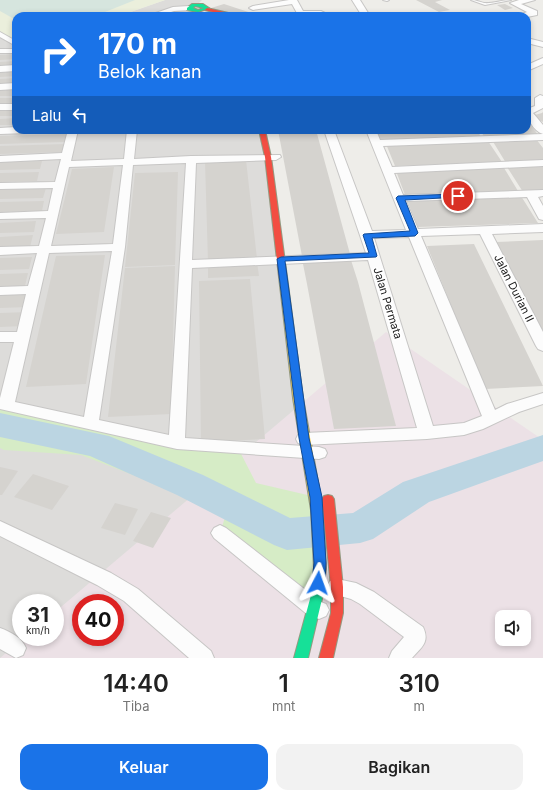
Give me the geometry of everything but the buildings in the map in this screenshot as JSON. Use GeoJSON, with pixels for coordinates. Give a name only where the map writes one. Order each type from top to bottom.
{"type":"FeatureCollection","features":[{"type":"Feature","properties":{"kind":"street"},"geometry":{"type":"LineString","coordinates":[[356,0],[364,12]]}},
{"type":"Feature","properties":{"kind":"street"},"geometry":{"type":"LineString","coordinates":[[530,0],[514,3],[534,13],[531,14]]}},
{"type":"Feature","properties":{"kind":"street"},"geometry":{"type":"LineString","coordinates":[[253,8],[294,1],[299,12]]}},
{"type":"Feature","properties":{"kind":"street"},"geometry":{"type":"LineString","coordinates":[[164,12],[173,9],[199,7],[219,12]]}},
{"type":"Feature","properties":{"kind":"street"},"geometry":{"type":"LineString","coordinates":[[186,12],[199,7],[215,12]]}},
{"type":"Feature","properties":{"kind":"street"},"geometry":{"type":"LineString","coordinates":[[0,34],[12,42]]}},
{"type":"Feature","properties":{"kind":"street"},"geometry":{"type":"LineString","coordinates":[[531,41],[543,45]]}},
{"type":"Feature","properties":{"kind":"street"},"geometry":{"type":"LineString","coordinates":[[0,52],[12,51]]}},
{"type":"Feature","properties":{"kind":"street"},"geometry":{"type":"LineString","coordinates":[[0,69],[12,68]]}},
{"type":"Feature","properties":{"kind":"street"},"geometry":{"type":"LineString","coordinates":[[0,87],[12,86]]}},
{"type":"Feature","properties":{"kind":"street"},"geometry":{"type":"LineString","coordinates":[[531,110],[539,107],[539,97]]}},
{"type":"Feature","properties":{"kind":"street"},"geometry":{"type":"LineString","coordinates":[[0,107],[12,107]]}},
{"type":"Feature","properties":{"kind":"street"},"geometry":{"type":"LineString","coordinates":[[531,117],[543,131]]}},
{"type":"Feature","properties":{"kind":"street"},"geometry":{"type":"LineString","coordinates":[[0,131],[12,131]]}},
{"type":"Feature","properties":{"kind":"street"},"geometry":{"type":"LineString","coordinates":[[71,134],[34,290],[3,405],[177,443],[314,446],[477,426],[513,408],[543,398]]}},
{"type":"Feature","properties":{"kind":"street"},"geometry":{"type":"LineString","coordinates":[[91,423],[119,247],[132,134]]}},
{"type":"Feature","properties":{"kind":"street"},"geometry":{"type":"LineString","coordinates":[[263,134],[272,157],[288,256]]}},
{"type":"Feature","properties":{"kind":"street"},"geometry":{"type":"LineString","coordinates":[[270,134],[272,157],[288,256],[314,446],[320,563],[315,609],[301,658]]}},
{"type":"Feature","properties":{"kind":"street","name":"Jalan Permata"},"geometry":{"type":"LineString","coordinates":[[330,134],[367,235],[426,433]]}},
{"type":"Feature","properties":{"kind":"street"},"geometry":{"type":"LineString","coordinates":[[374,134],[491,419]]}},
{"type":"Feature","properties":{"kind":"street"},"geometry":{"type":"LineString","coordinates":[[378,143],[543,137]]}},
{"type":"Feature","properties":{"kind":"street"},"geometry":{"type":"LineString","coordinates":[[0,159],[128,162],[272,157]]}},
{"type":"Feature","properties":{"kind":"street"},"geometry":{"type":"LineString","coordinates":[[177,443],[191,159]]}},
{"type":"Feature","properties":{"kind":"street"},"geometry":{"type":"LineString","coordinates":[[389,170],[543,163]]}},
{"type":"Feature","properties":{"kind":"street"},"geometry":{"type":"LineString","coordinates":[[0,186],[59,185]]}},
{"type":"Feature","properties":{"kind":"street"},"geometry":{"type":"LineString","coordinates":[[530,193],[543,217]]}},
{"type":"Feature","properties":{"kind":"street"},"geometry":{"type":"LineString","coordinates":[[400,198],[543,193]]}},
{"type":"Feature","properties":{"kind":"street"},"geometry":{"type":"LineString","coordinates":[[0,216],[52,214]]}},
{"type":"Feature","properties":{"kind":"street"},"geometry":{"type":"LineString","coordinates":[[367,235],[543,228]]}},
{"type":"Feature","properties":{"kind":"street","name":"Jalan Durian II"},"geometry":{"type":"LineString","coordinates":[[484,230],[543,346]]}},
{"type":"Feature","properties":{"kind":"street"},"geometry":{"type":"LineString","coordinates":[[0,251],[119,247]]}},
{"type":"Feature","properties":{"kind":"street"},"geometry":{"type":"LineString","coordinates":[[186,264],[288,256],[373,256]]}},
{"type":"Feature","properties":{"kind":"street"},"geometry":{"type":"LineString","coordinates":[[0,291],[34,290]]}},
{"type":"Feature","properties":{"kind":"street"},"geometry":{"type":"LineString","coordinates":[[0,337],[22,337]]}},
{"type":"Feature","properties":{"kind":"street"},"geometry":{"type":"LineString","coordinates":[[326,658],[337,613],[335,563],[327,493]]}},
{"type":"Feature","properties":{"kind":"street"},"geometry":{"type":"LineString","coordinates":[[0,528],[104,579],[131,595],[204,658]]}},
{"type":"Feature","properties":{"kind":"street"},"geometry":{"type":"LineString","coordinates":[[220,533],[315,609],[337,613]]}},
{"type":"Feature","properties":{"kind":"street"},"geometry":{"type":"LineString","coordinates":[[337,587],[356,592],[367,598],[416,634],[416,639],[399,658]]}},
{"type":"Feature","properties":{"kind":"lane"},"geometry":{"type":"LineString","coordinates":[[473,0],[486,4],[509,0]]}},
{"type":"Feature","properties":{"kind":"shaded area"},"geometry":{"type":"Polygon","coordinates":[[[0,0],[135,0],[105,12],[12,12],[12,18],[0,11],[0,0]]]}},
{"type":"Feature","properties":{"kind":"shaded area"},"geometry":{"type":"Polygon","coordinates":[[[165,0],[202,0],[197,5],[201,11],[206,12],[130,12],[165,0]]]}},
{"type":"Feature","properties":{"kind":"shaded area"},"geometry":{"type":"Polygon","coordinates":[[[0,34],[12,41],[12,134],[263,134],[307,453],[301,658],[0,658],[0,34]]]}},
{"type":"Feature","properties":{"kind":"shaded area"},"geometry":{"type":"Polygon","coordinates":[[[386,332],[543,440],[543,658],[0,658],[14,646],[64,646],[64,604],[72,598],[72,646],[124,646],[124,594],[76,594],[386,332]]]}},
{"type":"Feature","properties":{"kind":"green space"},"geometry":{"type":"Polygon","coordinates":[[[0,0],[165,0],[130,12],[12,12],[12,41],[0,34],[0,0]]]}},
{"type":"Feature","properties":{"kind":"green space"},"geometry":{"type":"Polygon","coordinates":[[[0,403],[238,448],[256,483],[316,497],[315,609],[220,533],[227,511],[81,455],[4,450],[0,448],[0,403]]]}},
{"type":"Feature","properties":{"kind":"waterway"},"geometry":{"type":"LineString","coordinates":[[0,425],[97,445],[190,485],[287,534],[360,528],[416,492],[543,448]]}},
{"type":"Feature","properties":{"kind":"traffic: fast"},"geometry":{"type":"LineString","coordinates":[[194,5],[203,5],[207,8],[198,11],[189,9],[194,5]]}},
{"type":"Feature","properties":{"kind":"traffic: fast"},"geometry":{"type":"LineString","coordinates":[[301,658],[316,599],[320,568]]}},
{"type":"Feature","properties":{"kind":"traffic: slow"},"geometry":{"type":"LineString","coordinates":[[283,277],[298,398],[317,510],[320,568]]}},
{"type":"Feature","properties":{"kind":"traffic: jam"},"geometry":{"type":"LineString","coordinates":[[207,9],[219,12]]}},
{"type":"Feature","properties":{"kind":"traffic: jam"},"geometry":{"type":"LineString","coordinates":[[263,134],[268,157],[283,277]]}},
{"type":"Feature","properties":{"kind":"traffic: jam"},"geometry":{"type":"LineString","coordinates":[[326,658],[337,613],[337,587],[328,499]]}},
{"type":"Feature","properties":{"kind":"route"},"geometry":{"type":"LineString","coordinates":[[318,583],[320,563],[316,497],[304,438],[281,259],[373,256],[367,235],[415,233],[400,198],[458,196]]}}]}
